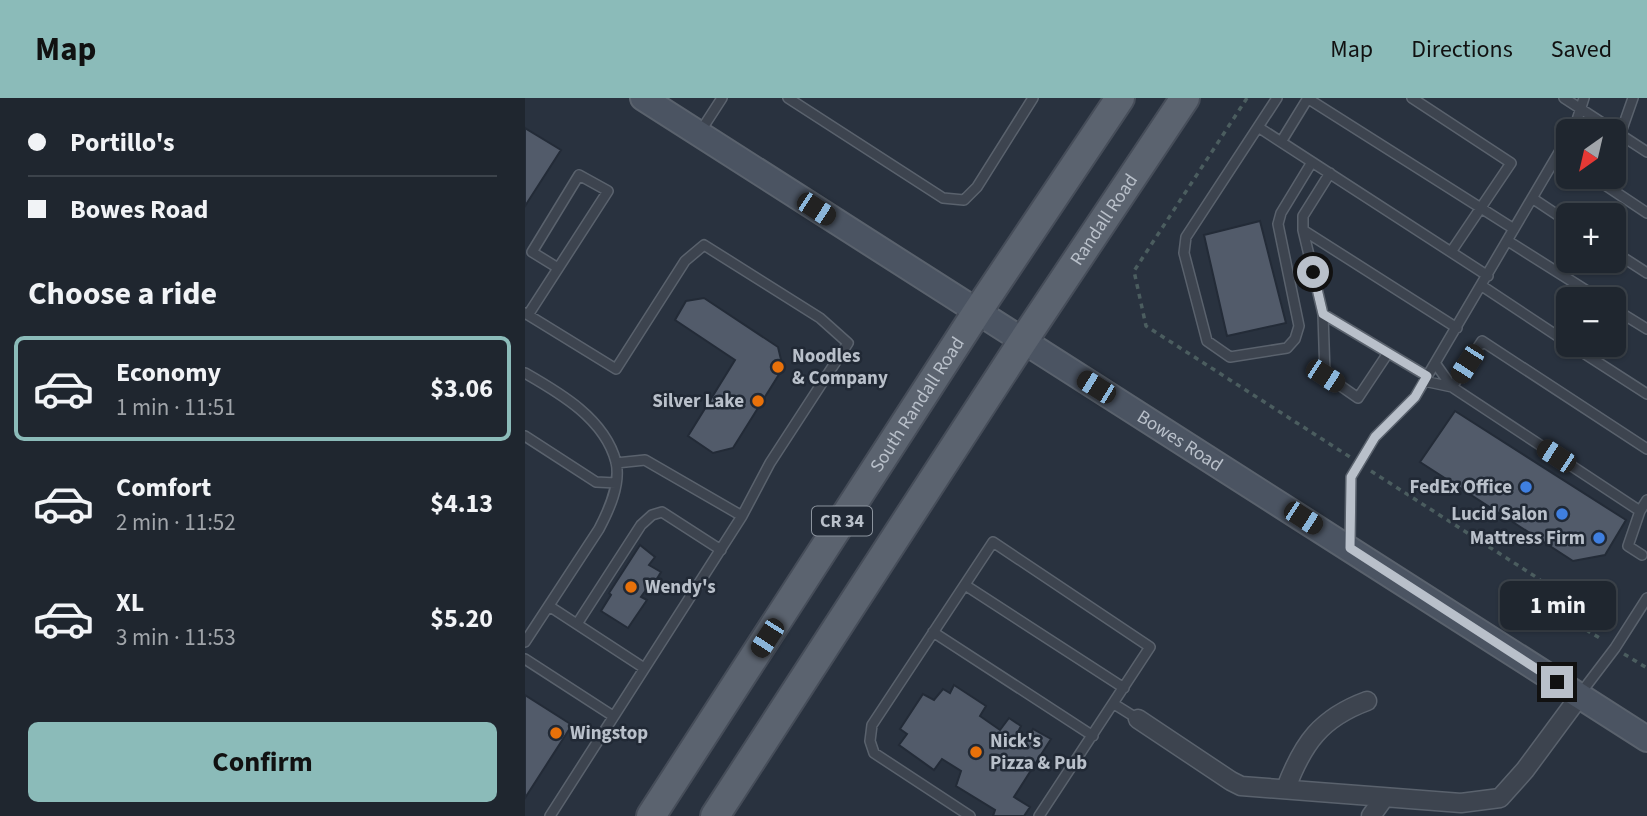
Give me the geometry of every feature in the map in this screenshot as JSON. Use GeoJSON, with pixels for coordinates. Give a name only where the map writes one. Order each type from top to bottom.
{"type":"FeatureCollection","features":[{"type":"Feature","properties":{"kind":"main road","name":"Bowes Road"},"geometry":{"type":"LineString","coordinates":[[643,98],[1647,739]]}},
{"type":"Feature","properties":{"kind":"main road","name":"CR 34"},"geometry":{"type":"LineString","coordinates":[[977,312],[1120,98]]}},
{"type":"Feature","properties":{"kind":"main road","name":"Randall Road"},"geometry":{"type":"LineString","coordinates":[[1023,341],[1185,98]]}},
{"type":"Feature","properties":{"kind":"main road","name":"South Randall Road"},"geometry":{"type":"LineString","coordinates":[[651,816],[977,312]]}},
{"type":"Feature","properties":{"kind":"main road","name":"CR 34"},"geometry":{"type":"LineString","coordinates":[[715,816],[1023,341]]}},
{"type":"Feature","properties":{"kind":"street"},"geometry":{"type":"LineString","coordinates":[[1137,719],[1231,781],[1254,787],[1461,803],[1500,798],[1525,770],[1579,696]]}},
{"type":"Feature","properties":{"kind":"street"},"geometry":{"type":"LineString","coordinates":[[1286,788],[1306,743],[1324,724],[1349,708],[1367,701]]}},
{"type":"Feature","properties":{"kind":"street"},"geometry":{"type":"LineString","coordinates":[[1371,816],[1384,798]]}},
{"type":"Feature","properties":{"kind":"lane"},"geometry":{"type":"LineString","coordinates":[[699,134],[722,98]]}},
{"type":"Feature","properties":{"kind":"lane"},"geometry":{"type":"LineString","coordinates":[[788,98],[943,198],[964,200],[978,187],[1033,98]]}},
{"type":"Feature","properties":{"kind":"lane"},"geometry":{"type":"LineString","coordinates":[[1277,98],[1186,237],[1184,253],[1207,341],[1230,357],[1287,348],[1295,340],[1299,326],[1278,224],[1281,214],[1312,162]]}},
{"type":"Feature","properties":{"kind":"lane"},"geometry":{"type":"LineString","coordinates":[[1281,142],[1308,98],[1514,229]]}},
{"type":"Feature","properties":{"kind":"lane"},"geometry":{"type":"LineString","coordinates":[[1412,98],[1511,163],[1451,252]]}},
{"type":"Feature","properties":{"kind":"lane"},"geometry":{"type":"LineString","coordinates":[[1564,98],[1594,119]]}},
{"type":"Feature","properties":{"kind":"lane"},"geometry":{"type":"LineString","coordinates":[[1576,119],[1584,98]]}},
{"type":"Feature","properties":{"kind":"lane"},"geometry":{"type":"LineString","coordinates":[[1626,119],[1633,98]]}},
{"type":"Feature","properties":{"kind":"lane"},"geometry":{"type":"LineString","coordinates":[[1258,127],[1488,276]]}},
{"type":"Feature","properties":{"kind":"lane"},"geometry":{"type":"LineString","coordinates":[[1626,139],[1647,152]]}},
{"type":"Feature","properties":{"kind":"lane"},"geometry":{"type":"LineString","coordinates":[[1350,548],[1351,477],[1375,437],[1415,397],[1556,157]]}},
{"type":"Feature","properties":{"kind":"lane"},"geometry":{"type":"LineString","coordinates":[[1330,173],[1303,216],[1303,230],[1323,314],[1325,376],[1358,398],[1388,353]]}},
{"type":"Feature","properties":{"kind":"lane"},"geometry":{"type":"LineString","coordinates":[[550,816],[721,550],[771,463],[848,343],[820,318],[704,244],[685,261],[616,369],[526,314],[558,268],[608,191],[579,175],[532,252],[558,268]]}},
{"type":"Feature","properties":{"kind":"lane"},"geometry":{"type":"LineString","coordinates":[[1612,189],[1647,212]]}},
{"type":"Feature","properties":{"kind":"lane"},"geometry":{"type":"LineString","coordinates":[[1532,198],[1556,214]]}},
{"type":"Feature","properties":{"kind":"lane"},"geometry":{"type":"LineString","coordinates":[[1303,230],[1457,328]]}},
{"type":"Feature","properties":{"kind":"lane"},"geometry":{"type":"LineString","coordinates":[[1508,241],[1581,287]]}},
{"type":"Feature","properties":{"kind":"lane"},"geometry":{"type":"LineString","coordinates":[[1626,259],[1647,273]]}},
{"type":"Feature","properties":{"kind":"lane"},"geometry":{"type":"LineString","coordinates":[[1482,286],[1556,335]]}},
{"type":"Feature","properties":{"kind":"lane"},"geometry":{"type":"LineString","coordinates":[[1323,314],[1425,379],[1452,387],[1640,511]]}},
{"type":"Feature","properties":{"kind":"lane"},"geometry":{"type":"LineString","coordinates":[[1626,316],[1647,329]]}},
{"type":"Feature","properties":{"kind":"lane"},"geometry":{"type":"LineString","coordinates":[[1452,387],[1482,341],[1647,449]]}},
{"type":"Feature","properties":{"kind":"lane"},"geometry":{"type":"LineString","coordinates":[[1590,357],[1647,394]]}},
{"type":"Feature","properties":{"kind":"lane"},"geometry":{"type":"LineString","coordinates":[[1435,363],[1452,387]]}},
{"type":"Feature","properties":{"kind":"lane"},"geometry":{"type":"LineString","coordinates":[[525,373],[553,389],[589,418],[604,438],[616,463],[616,483],[608,511],[599,529],[525,642]]}},
{"type":"Feature","properties":{"kind":"lane"},"geometry":{"type":"LineString","coordinates":[[525,436],[596,481],[616,483]]}},
{"type":"Feature","properties":{"kind":"lane"},"geometry":{"type":"LineString","coordinates":[[616,463],[645,460],[742,516]]}},
{"type":"Feature","properties":{"kind":"lane"},"geometry":{"type":"LineString","coordinates":[[1642,555],[1628,546],[1640,511],[1647,500]]}},
{"type":"Feature","properties":{"kind":"lane"},"geometry":{"type":"LineString","coordinates":[[577,624],[641,525],[652,515],[662,512],[721,550]]}},
{"type":"Feature","properties":{"kind":"lane"},"geometry":{"type":"LineString","coordinates":[[970,816],[874,753],[870,741],[872,725],[993,542],[1150,647],[1039,816]]}},
{"type":"Feature","properties":{"kind":"lane"},"geometry":{"type":"LineString","coordinates":[[965,585],[1124,688]]}},
{"type":"Feature","properties":{"kind":"lane"},"geometry":{"type":"LineString","coordinates":[[1579,696],[1615,648],[1647,598]]}},
{"type":"Feature","properties":{"kind":"lane"},"geometry":{"type":"LineString","coordinates":[[549,606],[644,668]]}},
{"type":"Feature","properties":{"kind":"lane"},"geometry":{"type":"LineString","coordinates":[[933,632],[1093,736]]}},
{"type":"Feature","properties":{"kind":"lane"},"geometry":{"type":"LineString","coordinates":[[525,659],[613,716]]}},
{"type":"Feature","properties":{"kind":"lane"},"geometry":{"type":"LineString","coordinates":[[1114,704],[1137,719]]}},
{"type":"Feature","properties":{"kind":"path"},"geometry":{"type":"LineString","coordinates":[[1247,98],[1134,271],[1146,326],[1536,578],[1564,598],[1576,619],[1588,631]]}},
{"type":"Feature","properties":{"kind":"building"},"geometry":{"type":"Polygon","coordinates":[[[525,128],[561,150],[525,206],[525,128]]]}},
{"type":"Feature","properties":{"kind":"building"},"geometry":{"type":"Polygon","coordinates":[[[1260,221],[1286,323],[1227,336],[1204,235],[1260,221]]]}},
{"type":"Feature","properties":{"kind":"building"},"geometry":{"type":"Polygon","coordinates":[[[704,298],[778,347],[783,368],[733,448],[713,453],[688,436],[735,360],[675,320],[686,301],[704,298]]]}},
{"type":"Feature","properties":{"kind":"building"},"geometry":{"type":"Polygon","coordinates":[[[1455,411],[1626,520],[1605,555],[1573,561],[1420,462],[1455,411]]]}},
{"type":"Feature","properties":{"kind":"building","name":"Wendy's"},"geometry":{"type":"Polygon","coordinates":[[[640,545],[655,557],[649,565],[661,572],[652,587],[649,586],[641,597],[647,600],[628,628],[601,611],[611,595],[609,593],[640,545]]]}},
{"type":"Feature","properties":{"kind":"building","name":"Nick's Pizza & Pub"},"geometry":{"type":"Polygon","coordinates":[[[954,685],[986,706],[980,716],[1000,730],[1009,718],[1021,726],[1017,734],[1027,741],[1033,729],[1051,739],[1014,797],[1030,807],[1024,816],[993,816],[995,810],[956,786],[961,771],[942,759],[934,770],[899,745],[907,734],[900,729],[923,694],[934,700],[943,689],[950,693],[954,685]]]}},
{"type":"Feature","properties":{"kind":"building"},"geometry":{"type":"Polygon","coordinates":[[[525,695],[572,725],[525,798],[525,695]]]}},
{"type":"Feature","properties":{"kind":"place","name":"Noodles & Company"},"geometry":{"type":"Point","coordinates":[778,367]}},
{"type":"Feature","properties":{"kind":"place","name":"Silver Lake"},"geometry":{"type":"Point","coordinates":[758,401]}},
{"type":"Feature","properties":{"kind":"place","name":"FedEx Office"},"geometry":{"type":"Point","coordinates":[1526,487]}},
{"type":"Feature","properties":{"kind":"place","name":"Lucid Salon"},"geometry":{"type":"Point","coordinates":[1562,514]}},
{"type":"Feature","properties":{"kind":"place","name":"Mattress Firm"},"geometry":{"type":"Point","coordinates":[1599,538]}},
{"type":"Feature","properties":{"kind":"place","name":"Wendy's"},"geometry":{"type":"Point","coordinates":[631,587]}},
{"type":"Feature","properties":{"kind":"place","name":"Wingstop"},"geometry":{"type":"Point","coordinates":[556,733]}},
{"type":"Feature","properties":{"kind":"place","name":"Nick's Pizza & Pub"},"geometry":{"type":"Point","coordinates":[976,752]}},
{"type":"Feature","properties":{"kind":"route"},"geometry":{"type":"LineString","coordinates":[[1313,272],[1323,314],[1427,376],[1415,397],[1375,437],[1351,477],[1350,548],[1557,682]]}}]}
